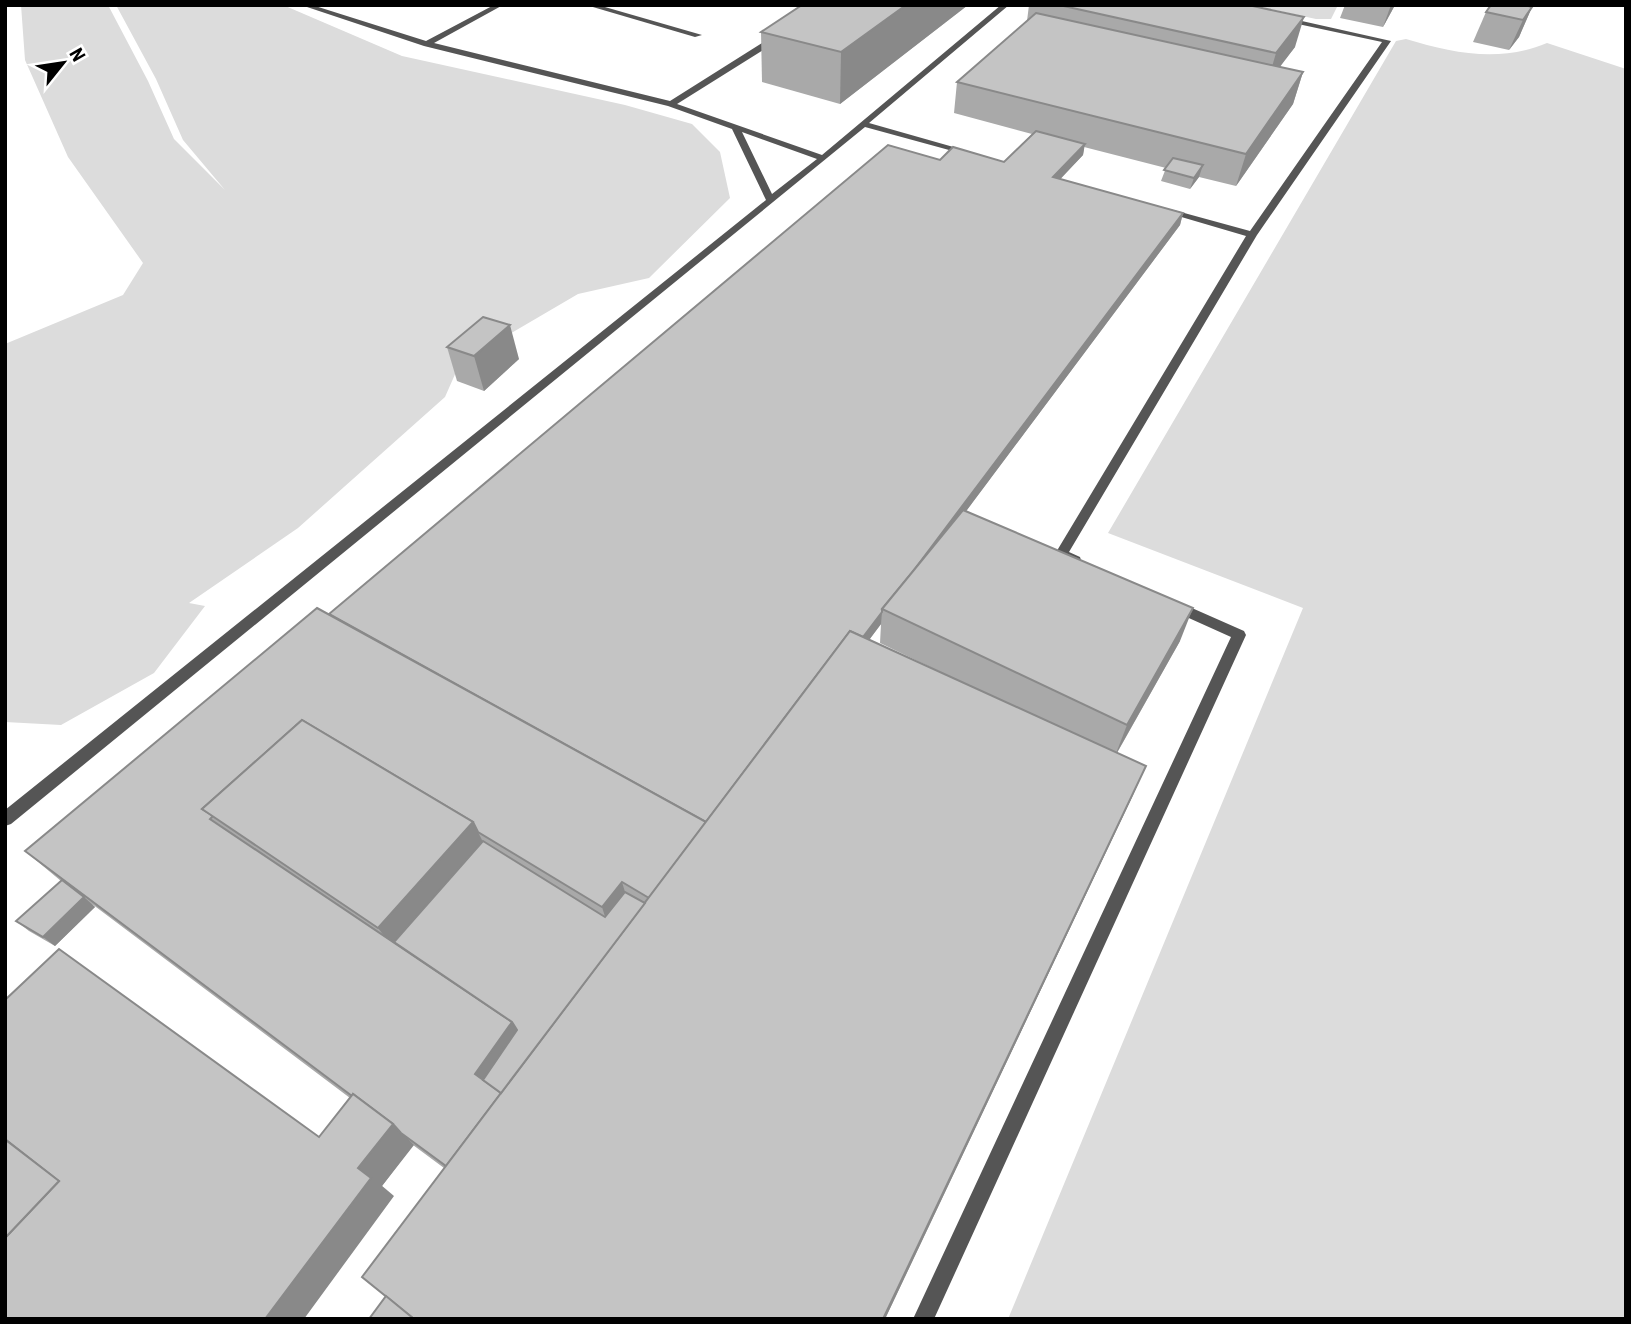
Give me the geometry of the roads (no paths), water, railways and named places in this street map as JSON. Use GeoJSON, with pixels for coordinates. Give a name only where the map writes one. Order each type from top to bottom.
{"type":"FeatureCollection","features":[{"type":"Feature","properties":{"kind":"lane"},"geometry":{"type":"LineString","coordinates":[[304,5],[427,44],[671,104],[823,158]]}},
{"type":"Feature","properties":{"kind":"lane"},"geometry":{"type":"LineString","coordinates":[[427,44],[500,5]]}},
{"type":"Feature","properties":{"kind":"lane"},"geometry":{"type":"LineString","coordinates":[[589,5],[698,35]]}},
{"type":"Feature","properties":{"kind":"lane"},"geometry":{"type":"LineString","coordinates":[[5,819],[823,158],[1006,5]]}},
{"type":"Feature","properties":{"kind":"lane"},"geometry":{"type":"LineString","coordinates":[[1087,565],[1062,554],[1252,235],[1387,41],[1278,17]]}},
{"type":"Feature","properties":{"kind":"lane"},"geometry":{"type":"LineString","coordinates":[[671,104],[784,33]]}},
{"type":"Feature","properties":{"kind":"lane"},"geometry":{"type":"LineString","coordinates":[[862,124],[983,159]]}},
{"type":"Feature","properties":{"kind":"lane"},"geometry":{"type":"LineString","coordinates":[[736,128],[770,199]]}},
{"type":"Feature","properties":{"kind":"lane"},"geometry":{"type":"LineString","coordinates":[[1158,208],[1252,235]]}},
{"type":"Feature","properties":{"kind":"lane"},"geometry":{"type":"LineString","coordinates":[[923,1319],[1239,635],[1163,600]]}}]}
